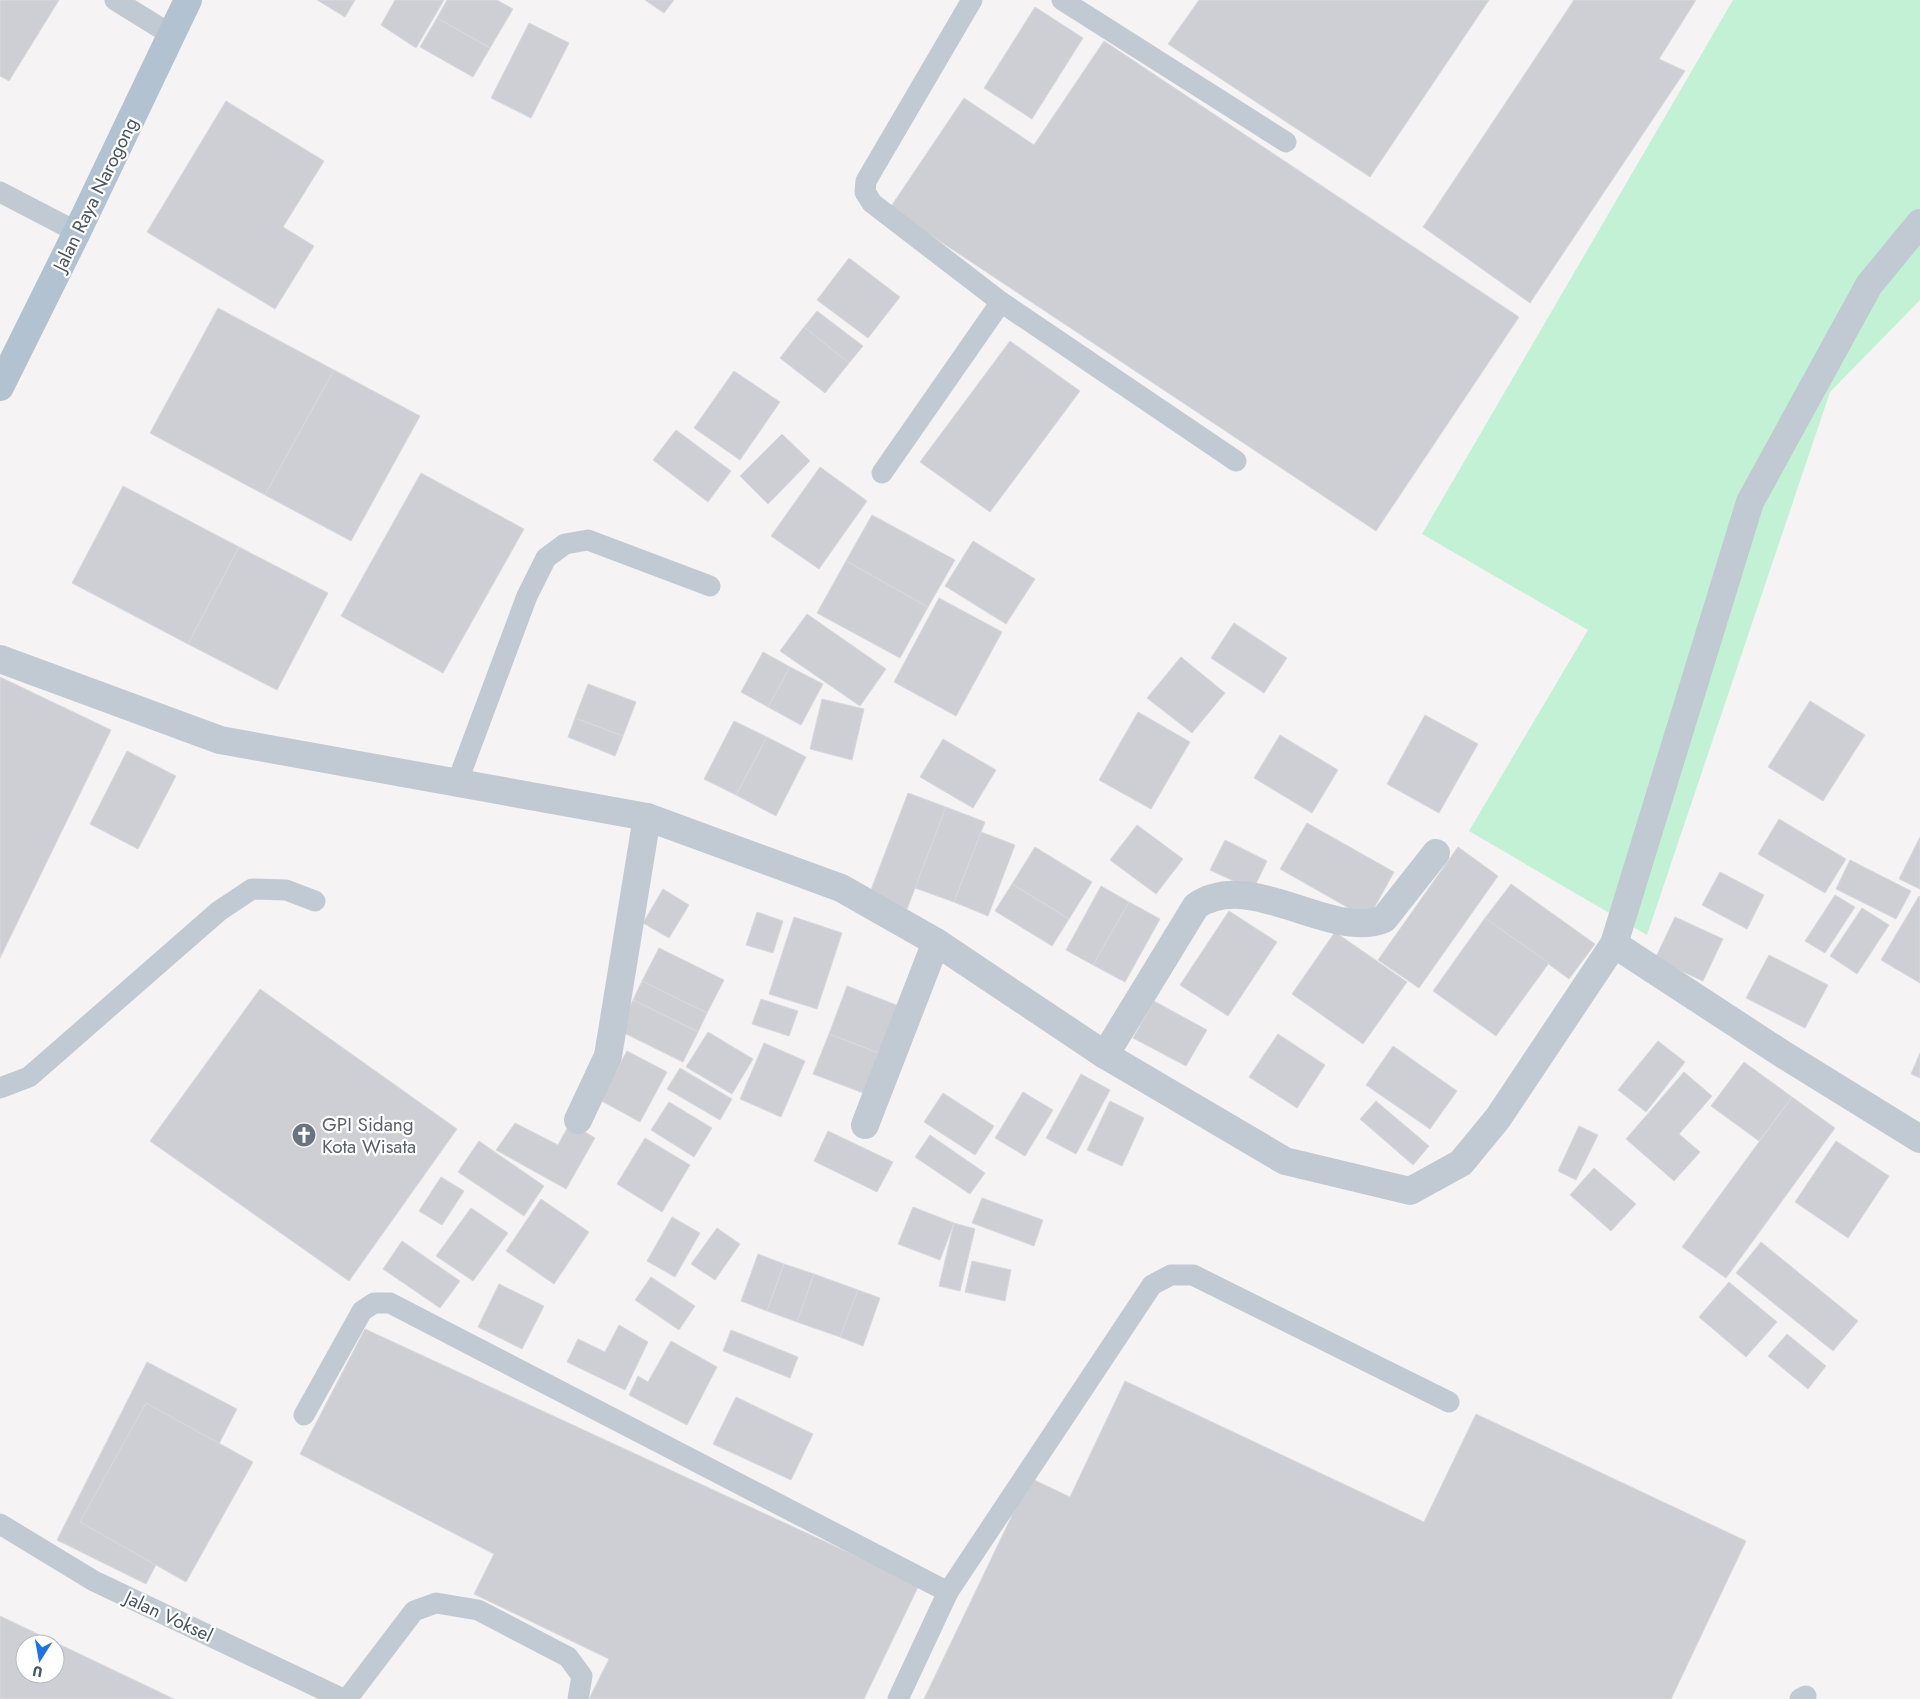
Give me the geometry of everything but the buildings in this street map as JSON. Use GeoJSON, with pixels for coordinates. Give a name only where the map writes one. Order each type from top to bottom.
{"type":"FeatureCollection","features":[{"type":"Feature","properties":{"kind":"main road","name":"Jalan Raya Narogong"},"geometry":{"type":"LineString","coordinates":[[0,387],[77,232],[170,34],[188,0]]}},
{"type":"Feature","properties":{"kind":"street"},"geometry":{"type":"LineString","coordinates":[[0,659],[220,740],[647,817],[841,888],[936,942],[1105,1055],[1285,1161],[1410,1191],[1461,1163],[1498,1118],[1614,944],[1750,502],[1869,285],[1920,223]]}},
{"type":"Feature","properties":{"kind":"street"},"geometry":{"type":"LineString","coordinates":[[578,1120],[608,1056],[647,817]]}},
{"type":"Feature","properties":{"kind":"street"},"geometry":{"type":"LineString","coordinates":[[1105,1055],[1196,906],[1206,899],[1230,894],[1252,897],[1340,919],[1374,923],[1384,919],[1436,853]]}},
{"type":"Feature","properties":{"kind":"street"},"geometry":{"type":"LineString","coordinates":[[865,1125],[936,942]]}},
{"type":"Feature","properties":{"kind":"street"},"geometry":{"type":"LineString","coordinates":[[1614,944],[1784,1055],[1920,1139]]}},
{"type":"Feature","properties":{"kind":"lane"},"geometry":{"type":"LineString","coordinates":[[114,0],[170,34]]}},
{"type":"Feature","properties":{"kind":"lane"},"geometry":{"type":"LineString","coordinates":[[972,0],[866,181],[865,192],[872,203],[1001,302],[1236,461]]}},
{"type":"Feature","properties":{"kind":"lane"},"geometry":{"type":"LineString","coordinates":[[1062,0],[1286,142]]}},
{"type":"Feature","properties":{"kind":"lane"},"geometry":{"type":"LineString","coordinates":[[0,192],[77,232]]}},
{"type":"Feature","properties":{"kind":"lane"},"geometry":{"type":"LineString","coordinates":[[882,473],[1001,302]]}},
{"type":"Feature","properties":{"kind":"lane"},"geometry":{"type":"LineString","coordinates":[[457,783],[526,596],[546,558],[565,544],[588,540],[710,586]]}},
{"type":"Feature","properties":{"kind":"lane"},"geometry":{"type":"LineString","coordinates":[[0,1088],[29,1077],[219,911],[252,889],[286,890],[315,901]]}},
{"type":"Feature","properties":{"kind":"lane"},"geometry":{"type":"LineString","coordinates":[[898,1699],[948,1592],[1152,1285],[1171,1275],[1193,1275],[1449,1402]]}},
{"type":"Feature","properties":{"kind":"lane"},"geometry":{"type":"LineString","coordinates":[[304,1415],[362,1310],[374,1303],[390,1303],[948,1592]]}},
{"type":"Feature","properties":{"kind":"lane","name":"Jalan Voksel"},"geometry":{"type":"LineString","coordinates":[[0,1524],[94,1581],[343,1699]]}},
{"type":"Feature","properties":{"kind":"lane"},"geometry":{"type":"LineString","coordinates":[[347,1699],[414,1612],[436,1603],[478,1610],[568,1657],[582,1676],[578,1699]]}},
{"type":"Feature","properties":{"kind":"green space"},"geometry":{"type":"Polygon","coordinates":[[[1733,0],[1920,0],[1920,300],[1830,392],[1647,935],[1469,831],[1588,630],[1422,534],[1733,0]]]}},
{"type":"Feature","properties":{"kind":"place","name":"GPI Sidang Kota Wisata"},"geometry":{"type":"Point","coordinates":[304,1135]}}]}
